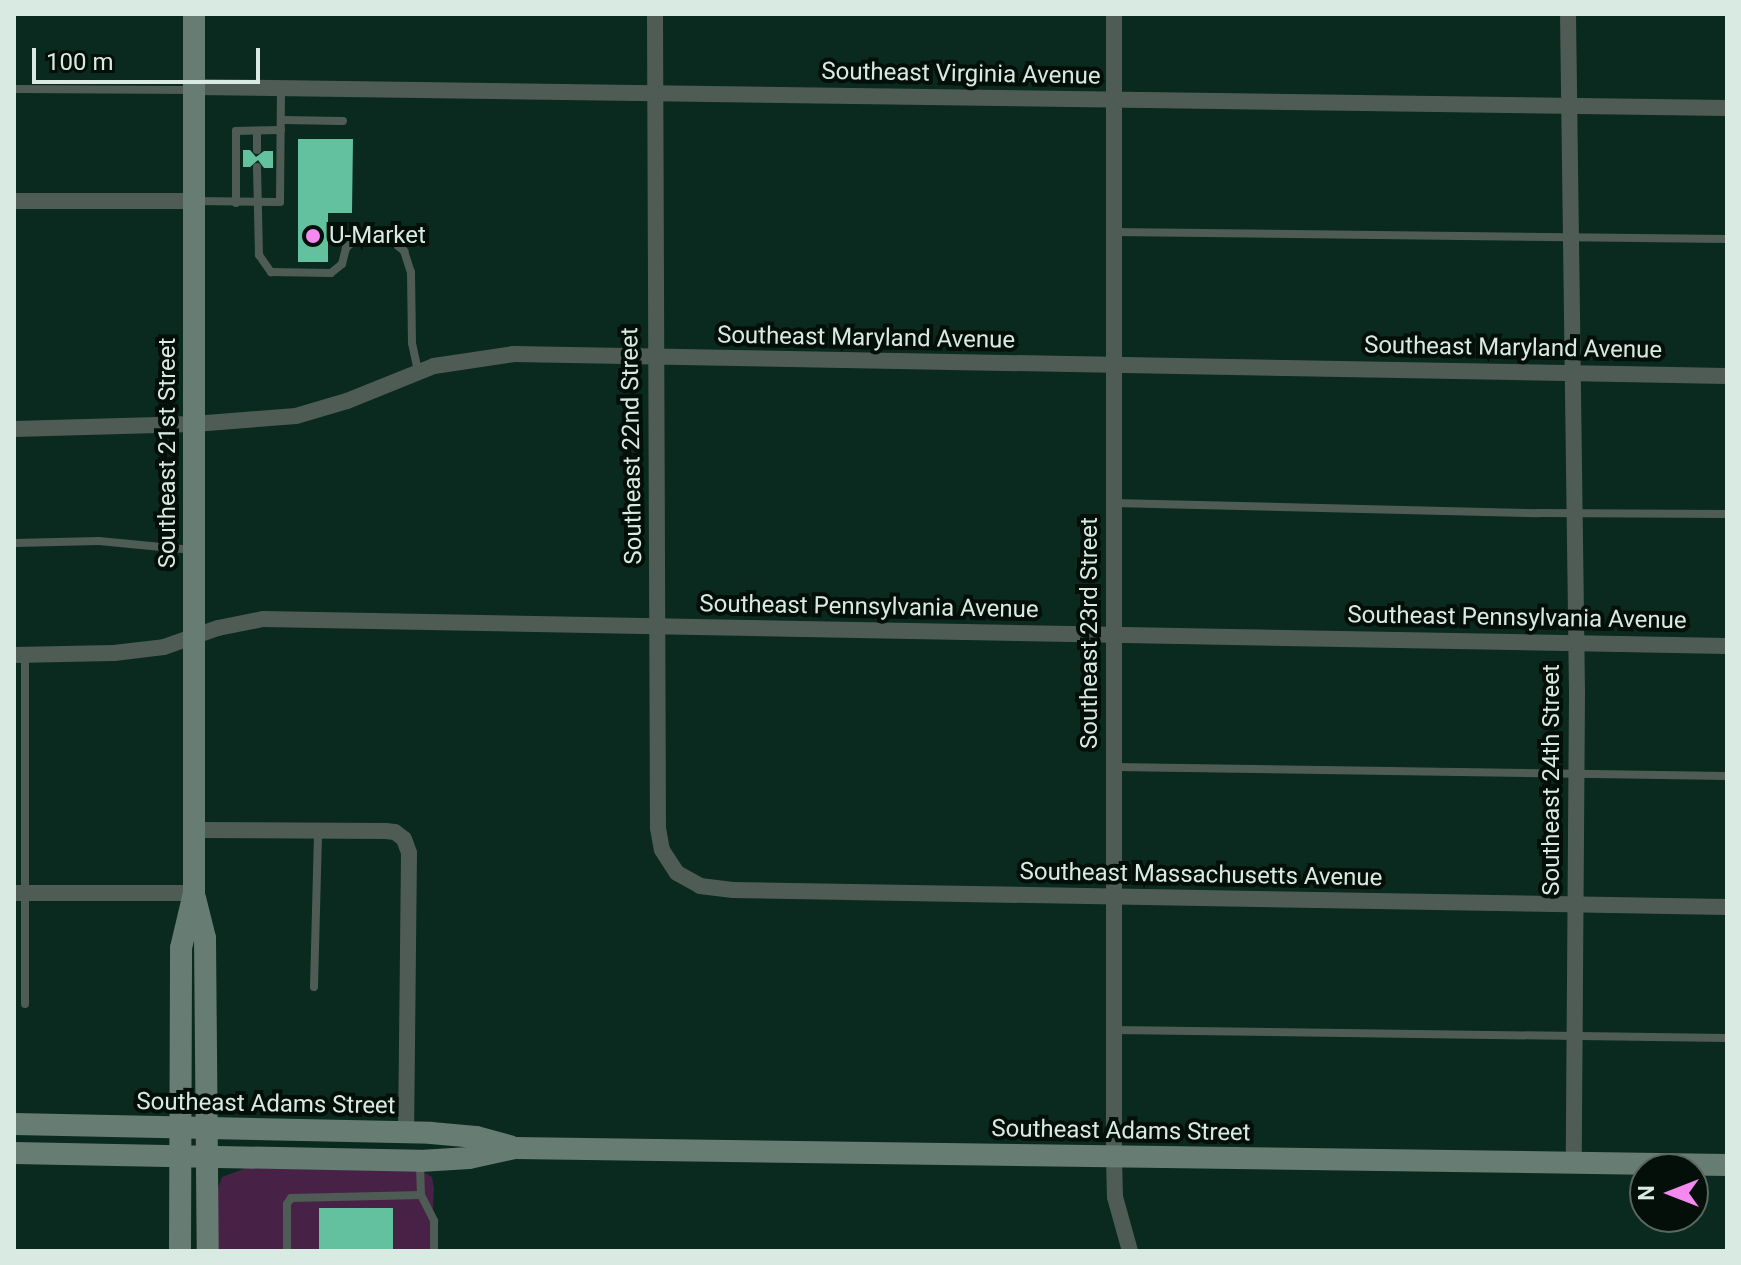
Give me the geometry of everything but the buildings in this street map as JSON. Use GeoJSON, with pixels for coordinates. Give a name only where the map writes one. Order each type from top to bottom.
{"type":"FeatureCollection","features":[{"type":"Feature","properties":{"kind":"main road","name":"Southeast 21st Street"},"geometry":{"type":"LineString","coordinates":[[180,1251],[181,948],[194,893],[194,14]]}},
{"type":"Feature","properties":{"kind":"main road","name":"Southeast 21st Street"},"geometry":{"type":"LineString","coordinates":[[194,893],[205,938],[208,1251]]}},
{"type":"Feature","properties":{"kind":"main road","name":"Southeast Adams Street"},"geometry":{"type":"LineString","coordinates":[[14,1124],[406,1133],[476,1137],[515,1148]]}},
{"type":"Feature","properties":{"kind":"main road","name":"Southeast Adams Street"},"geometry":{"type":"LineString","coordinates":[[14,1153],[420,1161],[469,1158],[515,1148],[1727,1165]]}},
{"type":"Feature","properties":{"kind":"street","name":"Southeast 22nd Street"},"geometry":{"type":"LineString","coordinates":[[655,14],[658,837],[667,860],[677,873]]}},
{"type":"Feature","properties":{"kind":"street","name":"Southeast 23rd Street"},"geometry":{"type":"LineString","coordinates":[[1114,14],[1114,1157],[1115,1197],[1130,1251]]}},
{"type":"Feature","properties":{"kind":"street","name":"Southeast 24th Street"},"geometry":{"type":"LineString","coordinates":[[1568,14],[1577,772],[1574,1163]]}},
{"type":"Feature","properties":{"kind":"street","name":"Southeast Virginia Avenue"},"geometry":{"type":"LineString","coordinates":[[195,88],[1727,108]]}},
{"type":"Feature","properties":{"kind":"street"},"geometry":{"type":"LineString","coordinates":[[14,201],[195,201]]}},
{"type":"Feature","properties":{"kind":"street","name":"Southeast Maryland Avenue"},"geometry":{"type":"LineString","coordinates":[[14,429],[194,424],[296,416],[347,401],[418,371],[493,355],[1727,376]]}},
{"type":"Feature","properties":{"kind":"street","name":"Southeast Pennsylvania Avenue"},"geometry":{"type":"LineString","coordinates":[[20,654],[114,653],[164,647],[263,619],[1727,646]]}},
{"type":"Feature","properties":{"kind":"street"},"geometry":{"type":"LineString","coordinates":[[194,830],[395,832],[404,839],[409,853],[406,1133]]}},
{"type":"Feature","properties":{"kind":"street","name":"Southeast Massachusetts Avenue"},"geometry":{"type":"LineString","coordinates":[[677,873],[700,886],[733,890],[1727,907]]}},
{"type":"Feature","properties":{"kind":"street"},"geometry":{"type":"LineString","coordinates":[[19,893],[194,893]]}},
{"type":"Feature","properties":{"kind":"lane"},"geometry":{"type":"LineString","coordinates":[[14,89],[195,88]]}},
{"type":"Feature","properties":{"kind":"lane"},"geometry":{"type":"LineString","coordinates":[[195,201],[280,202],[281,88]]}},
{"type":"Feature","properties":{"kind":"lane"},"geometry":{"type":"LineString","coordinates":[[236,203],[236,131],[343,121]]}},
{"type":"Feature","properties":{"kind":"lane"},"geometry":{"type":"LineString","coordinates":[[257,131],[257,150]]}},
{"type":"Feature","properties":{"kind":"lane"},"geometry":{"type":"LineString","coordinates":[[257,167],[259,255],[271,272],[331,273],[342,264],[346,248],[362,233],[380,232],[404,251],[411,272],[412,343],[418,371]]}},
{"type":"Feature","properties":{"kind":"lane"},"geometry":{"type":"LineString","coordinates":[[1113,232],[1727,239]]}},
{"type":"Feature","properties":{"kind":"lane"},"geometry":{"type":"LineString","coordinates":[[1114,503],[1727,514]]}},
{"type":"Feature","properties":{"kind":"lane"},"geometry":{"type":"LineString","coordinates":[[14,543],[99,541],[194,550]]}},
{"type":"Feature","properties":{"kind":"lane"},"geometry":{"type":"LineString","coordinates":[[20,654],[19,893],[25,1004]]}},
{"type":"Feature","properties":{"kind":"lane"},"geometry":{"type":"LineString","coordinates":[[1113,767],[1727,776]]}},
{"type":"Feature","properties":{"kind":"lane"},"geometry":{"type":"LineString","coordinates":[[314,987],[318,831]]}},
{"type":"Feature","properties":{"kind":"lane"},"geometry":{"type":"LineString","coordinates":[[1114,1030],[1727,1038]]}},
{"type":"Feature","properties":{"kind":"lane"},"geometry":{"type":"LineString","coordinates":[[420,1161],[421,1195],[434,1221],[434,1251]]}},
{"type":"Feature","properties":{"kind":"lane"},"geometry":{"type":"LineString","coordinates":[[287,1251],[287,1204],[291,1198],[421,1195]]}},
{"type":"Feature","properties":{"kind":"shaded area"},"geometry":{"type":"Polygon","coordinates":[[[246,1168],[422,1171],[432,1177],[434,1188],[431,1251],[216,1251],[217,1191],[222,1177],[246,1168]]]}},
{"type":"Feature","properties":{"kind":"place","name":"U-Market"},"geometry":{"type":"Point","coordinates":[313,236]}}]}
